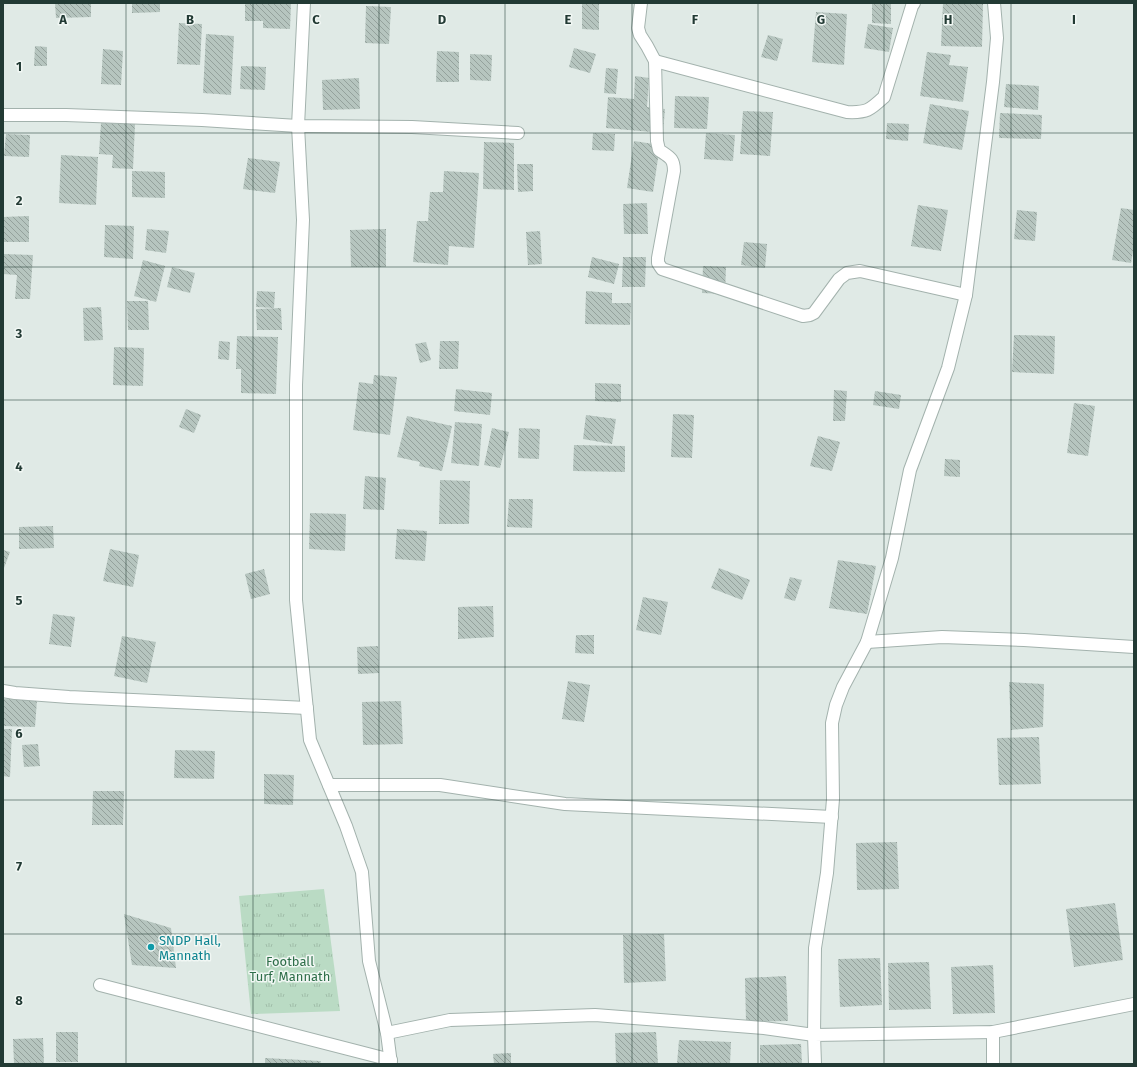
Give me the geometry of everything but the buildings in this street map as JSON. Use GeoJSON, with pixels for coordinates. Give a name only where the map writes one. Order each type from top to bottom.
{"type":"FeatureCollection","features":[{"type":"Feature","properties":{"kind":"street"},"geometry":{"type":"LineString","coordinates":[[100,985],[391,1062],[387,1033],[369,961],[362,872],[346,826],[310,740],[296,600],[296,385],[303,220],[298,126],[304,3]]}},
{"type":"Feature","properties":{"kind":"street"},"geometry":{"type":"LineString","coordinates":[[641,3],[638,28],[640,35],[655,61],[657,141],[659,150],[670,157],[674,162],[674,171],[658,258],[658,263],[662,269],[803,316],[814,313],[839,279],[847,273],[860,271],[966,295]]}},
{"type":"Feature","properties":{"kind":"street"},"geometry":{"type":"LineString","coordinates":[[655,61],[847,112],[861,112],[873,107],[884,96],[914,3]]}},
{"type":"Feature","properties":{"kind":"street"},"geometry":{"type":"LineString","coordinates":[[815,1064],[815,948],[827,874],[832,817],[832,723],[836,705],[843,687],[867,642],[892,558],[910,470],[948,368],[966,295],[993,82],[997,38],[994,3]]}},
{"type":"Feature","properties":{"kind":"street"},"geometry":{"type":"LineString","coordinates":[[3,115],[66,115],[202,120],[298,126],[412,127],[518,133]]}},
{"type":"Feature","properties":{"kind":"street"},"geometry":{"type":"LineString","coordinates":[[867,642],[942,637],[1024,640],[1134,647]]}},
{"type":"Feature","properties":{"kind":"street"},"geometry":{"type":"LineString","coordinates":[[3,691],[70,697],[307,708]]}},
{"type":"Feature","properties":{"kind":"street"},"geometry":{"type":"LineString","coordinates":[[329,785],[440,785],[565,804],[832,817]]}},
{"type":"Feature","properties":{"kind":"street"},"geometry":{"type":"LineString","coordinates":[[387,1033],[450,1020],[595,1015],[764,1028],[814,1035],[993,1032],[1134,1004]]}},
{"type":"Feature","properties":{"kind":"street"},"geometry":{"type":"LineString","coordinates":[[993,1032],[993,1064]]}},
{"type":"Feature","properties":{"kind":"green space","name":"Football Turf, Mannath"},"geometry":{"type":"Polygon","coordinates":[[[324,889],[340,1011],[251,1014],[239,896],[324,889]]]}},
{"type":"Feature","properties":{"kind":"place","name":"SNDP Hall, Mannath"},"geometry":{"type":"Point","coordinates":[151,947]}}]}
